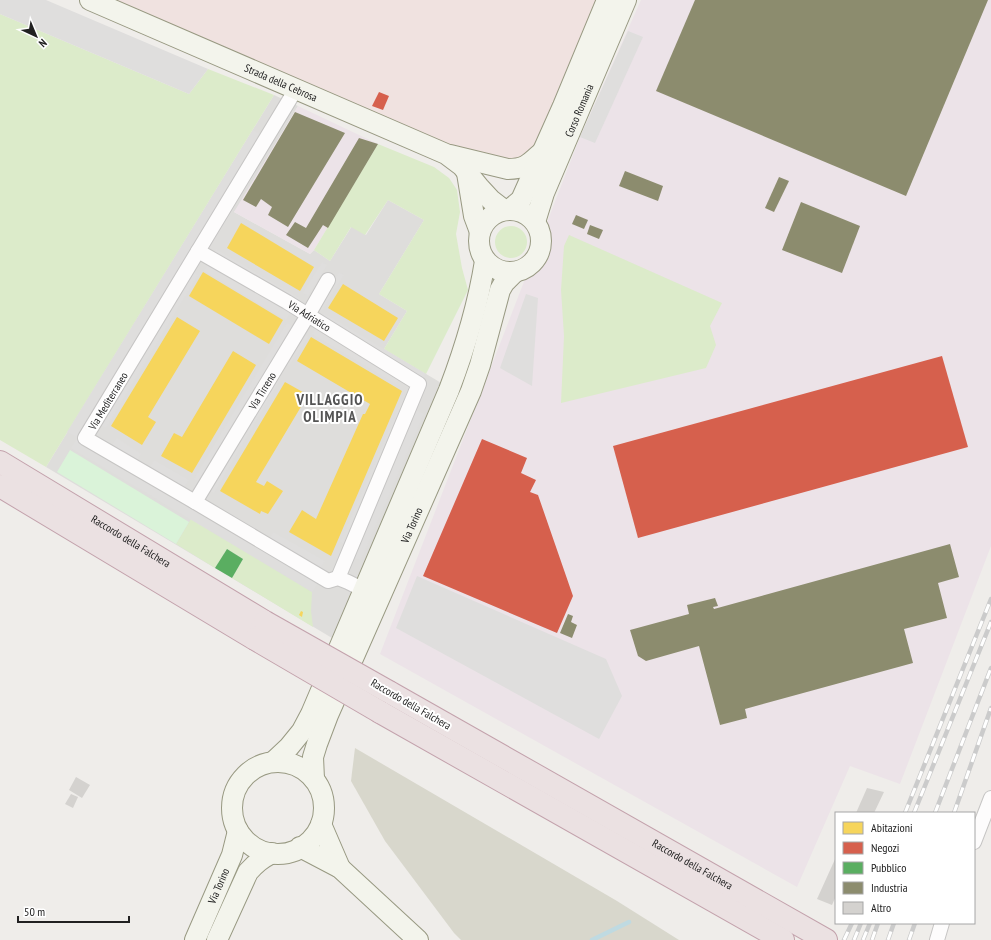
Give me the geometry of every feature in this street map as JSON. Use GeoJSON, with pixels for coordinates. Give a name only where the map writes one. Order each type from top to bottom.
{"type":"FeatureCollection","features":[{"type":"Feature","properties":{"kind":"highway","name":"Raccordo della Falchera"},"geometry":{"type":"LineString","coordinates":[[0,462],[260,630],[380,712],[783,940]]}},
{"type":"Feature","properties":{"kind":"highway","name":"Raccordo della Falchera"},"geometry":{"type":"LineString","coordinates":[[0,486],[260,630],[389,692],[826,940]]}},
{"type":"Feature","properties":{"kind":"main road","name":"Strada della Cebrosa"},"geometry":{"type":"LineString","coordinates":[[90,0],[446,154],[462,166],[491,200],[507,210]]}},
{"type":"Feature","properties":{"kind":"main road","name":"Corso Romania"},"geometry":{"type":"LineString","coordinates":[[507,210],[521,200],[563,106],[607,0]]}},
{"type":"Feature","properties":{"kind":"main road","name":"Corso Romania"},"geometry":{"type":"LineString","coordinates":[[535,222],[544,194],[626,0]]}},
{"type":"Feature","properties":{"kind":"main road"},"geometry":{"type":"LineString","coordinates":[[446,154],[508,169],[516,169],[524,167],[543,152]]}},
{"type":"Feature","properties":{"kind":"main road"},"geometry":{"type":"LineString","coordinates":[[467,173],[474,216],[480,232]]}},
{"type":"Feature","properties":{"kind":"main road"},"geometry":{"type":"LineString","coordinates":[[507,210],[520,211],[528,215],[535,222],[541,239],[540,251],[528,267],[514,273],[504,272],[499,271],[485,261],[480,253],[478,243],[480,232],[486,220],[492,215],[507,210]]}},
{"type":"Feature","properties":{"kind":"main road","name":"Via Torino"},"geometry":{"type":"LineString","coordinates":[[273,762],[289,747],[302,730],[311,714],[449,390],[458,366],[475,307],[482,281],[485,261]]}},
{"type":"Feature","properties":{"kind":"main road","name":"Via Torino"},"geometry":{"type":"LineString","coordinates":[[314,779],[313,757],[317,744],[471,391],[480,365],[500,290],[504,283],[514,273]]}},
{"type":"Feature","properties":{"kind":"main road"},"geometry":{"type":"LineString","coordinates":[[273,762],[285,762],[296,765],[306,771],[314,779],[322,793],[324,812],[321,824],[309,842],[291,852],[272,854],[257,849],[246,841],[238,831],[234,821],[232,808],[233,795],[239,782],[249,772],[261,765],[273,762]]}},
{"type":"Feature","properties":{"kind":"main road"},"geometry":{"type":"LineString","coordinates":[[321,824],[340,868]]}},
{"type":"Feature","properties":{"kind":"main road","name":"Via Torino"},"geometry":{"type":"LineString","coordinates":[[195,940],[232,855],[238,831]]}},
{"type":"Feature","properties":{"kind":"main road"},"geometry":{"type":"LineString","coordinates":[[300,847],[340,868],[418,940]]}},
{"type":"Feature","properties":{"kind":"main road","name":"Via Torino"},"geometry":{"type":"LineString","coordinates":[[217,940],[248,872],[262,858],[272,854]]}},
{"type":"Feature","properties":{"kind":"street","name":"Via Mediterraneo"},"geometry":{"type":"LineString","coordinates":[[296,89],[85,438],[328,581],[338,578],[364,590]]}},
{"type":"Feature","properties":{"kind":"street","name":"Via Adriatico"},"geometry":{"type":"LineString","coordinates":[[198,251],[287,302],[419,384],[338,578]]}},
{"type":"Feature","properties":{"kind":"street","name":"Via Tirreno"},"geometry":{"type":"LineString","coordinates":[[195,502],[328,280]]}},
{"type":"Feature","properties":{"kind":"street"},"geometry":{"type":"LineString","coordinates":[[975,839],[991,798]]}},
{"type":"Feature","properties":{"kind":"street"},"geometry":{"type":"LineString","coordinates":[[937,940],[942,924]]}},
{"type":"Feature","properties":{"kind":"shaded area"},"geometry":{"type":"Polygon","coordinates":[[[0,0],[46,0],[208,69],[189,94],[0,14],[0,0]]]}},
{"type":"Feature","properties":{"kind":"shaded area"},"geometry":{"type":"Polygon","coordinates":[[[89,0],[607,0],[543,152],[508,169],[89,0]]]}},
{"type":"Feature","properties":{"kind":"shaded area"},"geometry":{"type":"Polygon","coordinates":[[[641,0],[991,0],[991,546],[900,784],[850,766],[797,887],[380,654],[580,137],[641,0]]]}},
{"type":"Feature","properties":{"kind":"shaded area"},"geometry":{"type":"Polygon","coordinates":[[[628,31],[643,37],[595,143],[580,137],[628,31]]]}},
{"type":"Feature","properties":{"kind":"shaded area"},"geometry":{"type":"Polygon","coordinates":[[[274,95],[298,106],[243,200],[234,212],[310,254],[314,250],[330,261],[352,226],[366,235],[388,200],[424,220],[379,294],[407,311],[384,349],[443,384],[332,638],[46,467],[274,95]]]}},
{"type":"Feature","properties":{"kind":"shaded area"},"geometry":{"type":"Polygon","coordinates":[[[298,106],[378,144],[314,250],[310,254],[234,212],[298,106]]]}},
{"type":"Feature","properties":{"kind":"shaded area"},"geometry":{"type":"Polygon","coordinates":[[[253,130],[262,135],[77,437],[67,432],[253,130]]]}},
{"type":"Feature","properties":{"kind":"shaded area"},"geometry":{"type":"Polygon","coordinates":[[[216,249],[299,298],[295,304],[213,256],[216,249]]]}},
{"type":"Feature","properties":{"kind":"shaded area"},"geometry":{"type":"Polygon","coordinates":[[[322,262],[327,265],[308,296],[303,293],[322,262]]]}},
{"type":"Feature","properties":{"kind":"shaded area"},"geometry":{"type":"Polygon","coordinates":[[[209,263],[290,312],[286,320],[204,271],[209,263]]]}},
{"type":"Feature","properties":{"kind":"shaded area"},"geometry":{"type":"Polygon","coordinates":[[[191,270],[198,275],[106,428],[99,424],[191,270]]]}},
{"type":"Feature","properties":{"kind":"shaded area"},"geometry":{"type":"Polygon","coordinates":[[[339,272],[344,275],[322,311],[317,308],[339,272]]]}},
{"type":"Feature","properties":{"kind":"shaded area"},"geometry":{"type":"Polygon","coordinates":[[[526,294],[538,298],[532,386],[500,368],[526,294]]]}},
{"type":"Feature","properties":{"kind":"shaded area"},"geometry":{"type":"Polygon","coordinates":[[[324,313],[426,374],[422,381],[320,320],[324,313]]]}},
{"type":"Feature","properties":{"kind":"shaded area"},"geometry":{"type":"Polygon","coordinates":[[[287,323],[295,328],[201,483],[194,479],[287,323]]]}},
{"type":"Feature","properties":{"kind":"shaded area"},"geometry":{"type":"Polygon","coordinates":[[[316,327],[401,378],[396,384],[312,334],[316,327]]]}},
{"type":"Feature","properties":{"kind":"shaded area"},"geometry":{"type":"Polygon","coordinates":[[[301,333],[308,337],[289,366],[283,361],[301,333]]]}},
{"type":"Feature","properties":{"kind":"shaded area"},"geometry":{"type":"Polygon","coordinates":[[[273,377],[280,380],[214,493],[207,489],[273,377]]]}},
{"type":"Feature","properties":{"kind":"shaded area"},"geometry":{"type":"Polygon","coordinates":[[[402,400],[408,402],[346,545],[340,542],[402,400]]]}},
{"type":"Feature","properties":{"kind":"shaded area"},"geometry":{"type":"Polygon","coordinates":[[[415,410],[424,414],[361,560],[353,557],[415,410]]]}},
{"type":"Feature","properties":{"kind":"shaded area"},"geometry":{"type":"Polygon","coordinates":[[[117,438],[141,454],[136,461],[112,445],[117,438]]]}},
{"type":"Feature","properties":{"kind":"shaded area"},"geometry":{"type":"Polygon","coordinates":[[[77,439],[318,583],[312,592],[71,448],[77,439]]]}},
{"type":"Feature","properties":{"kind":"shaded area"},"geometry":{"type":"Polygon","coordinates":[[[154,460],[189,480],[184,488],[149,468],[154,460]]]}},
{"type":"Feature","properties":{"kind":"shaded area"},"geometry":{"type":"Polygon","coordinates":[[[273,532],[325,561],[320,569],[268,540],[273,532]]]}},
{"type":"Feature","properties":{"kind":"shaded area"},"geometry":{"type":"Polygon","coordinates":[[[417,576],[606,659],[622,696],[599,739],[396,628],[417,576]]]}},
{"type":"Feature","properties":{"kind":"shaded area"},"geometry":{"type":"Polygon","coordinates":[[[355,748],[617,901],[679,940],[461,940],[454,933],[385,841],[351,781],[355,748]]]}},
{"type":"Feature","properties":{"kind":"green space"},"geometry":{"type":"Polygon","coordinates":[[[0,14],[189,94],[208,69],[274,95],[46,467],[0,440],[0,14]]]}},
{"type":"Feature","properties":{"kind":"green space"},"geometry":{"type":"Polygon","coordinates":[[[378,144],[434,167],[449,178],[457,190],[460,212],[456,234],[462,268],[468,290],[426,374],[384,349],[407,311],[379,294],[424,220],[388,200],[365,235],[351,227],[330,261],[314,250],[378,144]]]}},
{"type":"Feature","properties":{"kind":"green space"},"geometry":{"type":"Polygon","coordinates":[[[508,226],[514,226],[523,230],[527,242],[523,254],[514,258],[508,258],[499,254],[495,245],[495,239],[499,230],[508,226]]]}},
{"type":"Feature","properties":{"kind":"green space"},"geometry":{"type":"Polygon","coordinates":[[[569,235],[722,303],[710,326],[716,345],[706,368],[561,403],[564,336],[561,290],[564,246],[569,235]]]}},
{"type":"Feature","properties":{"kind":"green space"},"geometry":{"type":"Polygon","coordinates":[[[70,450],[189,522],[176,544],[57,472],[70,450]]]}},
{"type":"Feature","properties":{"kind":"green space"},"geometry":{"type":"Polygon","coordinates":[[[191,519],[312,592],[311,611],[313,627],[232,578],[243,559],[227,549],[215,568],[176,544],[191,519]]]}},
{"type":"Feature","properties":{"kind":"building: Abitazioni"},"geometry":{"type":"Polygon","coordinates":[[[241,223],[314,267],[300,291],[227,248],[241,223]]]}},
{"type":"Feature","properties":{"kind":"building: Abitazioni"},"geometry":{"type":"Polygon","coordinates":[[[203,272],[283,320],[269,344],[189,296],[203,272]]]}},
{"type":"Feature","properties":{"kind":"building: Abitazioni"},"geometry":{"type":"Polygon","coordinates":[[[343,284],[398,318],[384,341],[328,308],[343,284]]]}},
{"type":"Feature","properties":{"kind":"building: Abitazioni"},"geometry":{"type":"Polygon","coordinates":[[[177,317],[200,331],[148,417],[156,422],[142,445],[111,426],[177,317]]]}},
{"type":"Feature","properties":{"kind":"building: Abitazioni"},"geometry":{"type":"Polygon","coordinates":[[[311,337],[402,391],[331,556],[289,532],[302,510],[316,519],[363,414],[365,414],[370,404],[297,361],[311,337]]]}},
{"type":"Feature","properties":{"kind":"building: Abitazioni"},"geometry":{"type":"Polygon","coordinates":[[[233,351],[256,365],[192,473],[161,456],[174,433],[182,437],[233,351]]]}},
{"type":"Feature","properties":{"kind":"building: Abitazioni"},"geometry":{"type":"Polygon","coordinates":[[[285,382],[308,395],[256,482],[264,486],[267,481],[283,491],[268,514],[261,511],[260,514],[220,491],[285,382]]]}},
{"type":"Feature","properties":{"kind":"building: Abitazioni"},"geometry":{"type":"Polygon","coordinates":[[[301,611],[303,612],[302,617],[299,615],[301,611]]]}},
{"type":"Feature","properties":{"kind":"building: Negozi"},"geometry":{"type":"Polygon","coordinates":[[[379,92],[389,96],[383,110],[372,106],[379,92]]]}},
{"type":"Feature","properties":{"kind":"building: Negozi"},"geometry":{"type":"Polygon","coordinates":[[[942,356],[968,447],[638,538],[613,446],[942,356]]]}},
{"type":"Feature","properties":{"kind":"building: Negozi"},"geometry":{"type":"Polygon","coordinates":[[[482,439],[527,458],[521,473],[536,480],[530,492],[538,495],[573,596],[557,633],[423,576],[482,439]]]}},
{"type":"Feature","properties":{"kind":"building: Pubblico"},"geometry":{"type":"Polygon","coordinates":[[[227,549],[243,559],[232,578],[215,568],[227,549]]]}},
{"type":"Feature","properties":{"kind":"building: Industria"},"geometry":{"type":"Polygon","coordinates":[[[695,0],[988,0],[906,196],[656,91],[695,0]]]}},
{"type":"Feature","properties":{"kind":"building: Industria"},"geometry":{"type":"Polygon","coordinates":[[[295,112],[345,133],[288,227],[268,215],[272,207],[261,199],[256,207],[243,200],[295,112]]]}},
{"type":"Feature","properties":{"kind":"building: Industria"},"geometry":{"type":"Polygon","coordinates":[[[359,138],[378,144],[328,228],[323,225],[308,248],[286,235],[295,222],[306,228],[359,138]]]}},
{"type":"Feature","properties":{"kind":"building: Industria"},"geometry":{"type":"Polygon","coordinates":[[[625,171],[663,186],[658,201],[619,186],[625,171]]]}},
{"type":"Feature","properties":{"kind":"building: Industria"},"geometry":{"type":"Polygon","coordinates":[[[779,177],[789,181],[774,212],[765,208],[779,177]]]}},
{"type":"Feature","properties":{"kind":"building: Industria"},"geometry":{"type":"Polygon","coordinates":[[[801,202],[860,226],[842,273],[782,250],[801,202]]]}},
{"type":"Feature","properties":{"kind":"building: Industria"},"geometry":{"type":"Polygon","coordinates":[[[576,215],[588,220],[584,229],[572,224],[576,215]]]}},
{"type":"Feature","properties":{"kind":"building: Industria"},"geometry":{"type":"Polygon","coordinates":[[[590,225],[603,230],[599,239],[587,234],[590,225]]]}},
{"type":"Feature","properties":{"kind":"building: Industria"},"geometry":{"type":"Polygon","coordinates":[[[950,544],[959,577],[938,583],[947,618],[904,629],[913,663],[745,709],[747,718],[720,725],[699,646],[646,661],[638,656],[630,630],[689,614],[687,605],[715,598],[718,606],[713,607],[714,609],[950,544]]]}},
{"type":"Feature","properties":{"kind":"building: Industria"},"geometry":{"type":"Polygon","coordinates":[[[568,614],[573,616],[571,622],[577,625],[572,638],[560,633],[568,614]]]}},
{"type":"Feature","properties":{"kind":"building: Altro"},"geometry":{"type":"Polygon","coordinates":[[[76,777],[90,785],[82,798],[69,790],[76,777]]]}},
{"type":"Feature","properties":{"kind":"building: Altro"},"geometry":{"type":"Polygon","coordinates":[[[867,788],[884,792],[874,812],[856,812],[867,788]]]}},
{"type":"Feature","properties":{"kind":"building: Altro"},"geometry":{"type":"Polygon","coordinates":[[[71,794],[78,797],[73,808],[65,804],[71,794]]]}},
{"type":"Feature","properties":{"kind":"building: Altro"},"geometry":{"type":"Polygon","coordinates":[[[835,859],[835,898],[832,905],[817,899],[835,859]]]}},
{"type":"Feature","properties":{"kind":"waterway"},"geometry":{"type":"LineString","coordinates":[[592,940],[629,922]]}},
{"type":"Feature","properties":{"kind":"railway"},"geometry":{"type":"LineString","coordinates":[[905,812],[991,599]]}},
{"type":"Feature","properties":{"kind":"railway"},"geometry":{"type":"LineString","coordinates":[[914,812],[991,622]]}},
{"type":"Feature","properties":{"kind":"railway"},"geometry":{"type":"LineString","coordinates":[[935,812],[991,668]]}},
{"type":"Feature","properties":{"kind":"railway"},"geometry":{"type":"LineString","coordinates":[[954,812],[991,708]]}},
{"type":"Feature","properties":{"kind":"railway"},"geometry":{"type":"LineString","coordinates":[[844,940],[852,924]]}},
{"type":"Feature","properties":{"kind":"railway"},"geometry":{"type":"LineString","coordinates":[[854,940],[861,924]]}},
{"type":"Feature","properties":{"kind":"railway"},"geometry":{"type":"LineString","coordinates":[[863,940],[870,924]]}},
{"type":"Feature","properties":{"kind":"railway"},"geometry":{"type":"LineString","coordinates":[[872,940],[878,924]]}},
{"type":"Feature","properties":{"kind":"railway"},"geometry":{"type":"LineString","coordinates":[[888,940],[894,924]]}},
{"type":"Feature","properties":{"kind":"railway"},"geometry":{"type":"LineString","coordinates":[[909,940],[915,924]]}},
{"type":"Feature","properties":{"kind":"district","name":"VILLAGGIO OLIMPIA"},"geometry":{"type":"Point","coordinates":[330,408]}}]}
